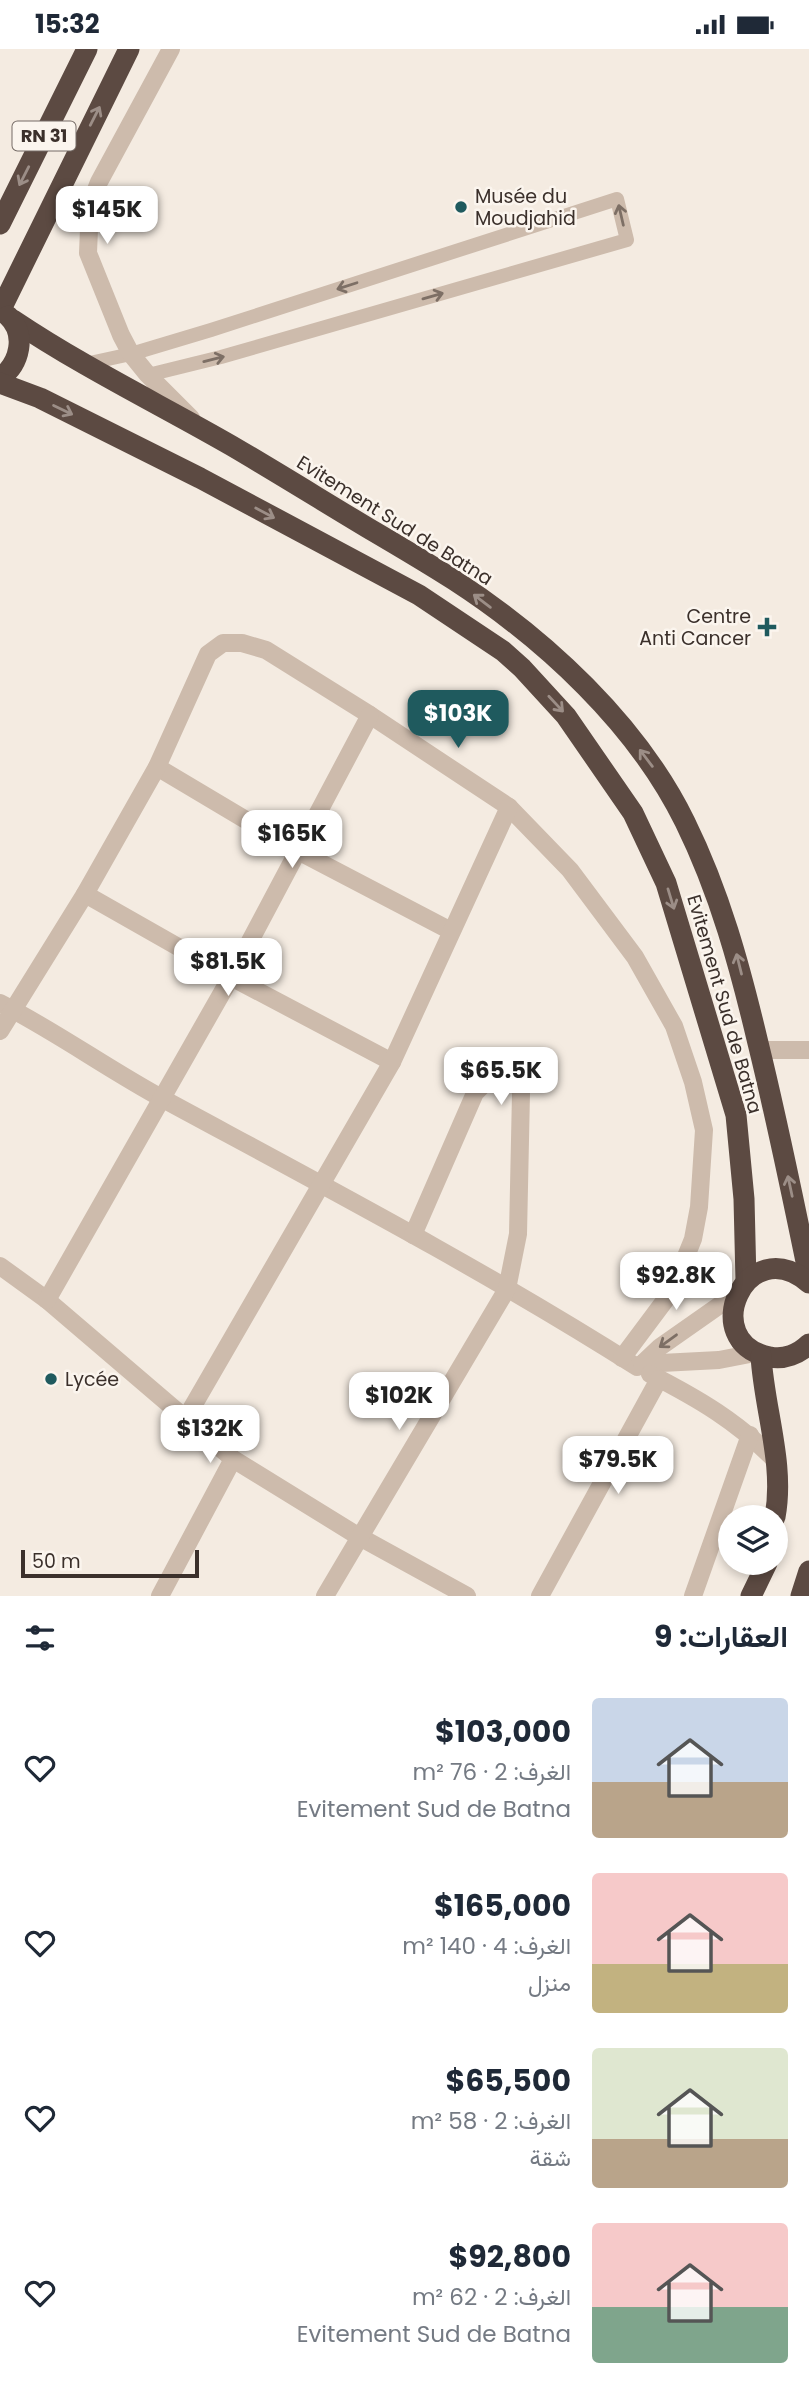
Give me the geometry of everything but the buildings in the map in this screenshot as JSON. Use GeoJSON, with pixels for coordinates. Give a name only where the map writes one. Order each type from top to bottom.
{"type":"FeatureCollection","features":[{"type":"Feature","properties":{"kind":"highway","name":"RN 31"},"geometry":{"type":"LineString","coordinates":[[0,224],[88,49]]}},
{"type":"Feature","properties":{"kind":"highway","name":"RN 31"},"geometry":{"type":"LineString","coordinates":[[5,313],[129,49]]}},
{"type":"Feature","properties":{"kind":"highway","name":"Evitement Sud de Batna"},"geometry":{"type":"LineString","coordinates":[[5,313],[85,364],[203,430],[456,581],[537,642],[608,711],[655,771],[684,820],[705,866],[736,952],[777,1118],[809,1276]]}},
{"type":"Feature","properties":{"kind":"highway"},"geometry":{"type":"LineString","coordinates":[[0,377],[15,362],[19,348],[19,334],[5,313]]}},
{"type":"Feature","properties":{"kind":"highway","name":"Evitement Sud de Batna"},"geometry":{"type":"LineString","coordinates":[[0,383],[40,398],[153,454],[419,595],[503,651],[566,716],[633,813],[670,895],[736,1115],[744,1199],[741,1287],[733,1306],[732,1320],[744,1345],[758,1355]]}},
{"type":"Feature","properties":{"kind":"highway"},"geometry":{"type":"LineString","coordinates":[[741,1287],[758,1273],[772,1269],[800,1275],[809,1283]]}},
{"type":"Feature","properties":{"kind":"highway"},"geometry":{"type":"LineString","coordinates":[[777,1505],[776,1461],[758,1355],[776,1359],[790,1356],[809,1344]]}},
{"type":"Feature","properties":{"kind":"highway"},"geometry":{"type":"LineString","coordinates":[[801,1596],[809,1571]]}},
{"type":"Feature","properties":{"kind":"highway"},"geometry":{"type":"LineString","coordinates":[[751,1596],[761,1575]]}},
{"type":"Feature","properties":{"kind":"street"},"geometry":{"type":"LineString","coordinates":[[171,49],[99,182],[90,205],[88,253],[131,354],[148,375],[203,430]]}},
{"type":"Feature","properties":{"kind":"street"},"geometry":{"type":"LineString","coordinates":[[0,1031],[7,1007],[85,894],[157,767],[208,654],[223,643],[242,643],[266,650],[509,807],[570,870],[635,957],[674,1025],[693,1082],[704,1130],[699,1207],[693,1239],[672,1291],[633,1363]]}},
{"type":"Feature","properties":{"kind":"street"},"geometry":{"type":"LineString","coordinates":[[47,1300],[231,977],[370,715]]}},
{"type":"Feature","properties":{"kind":"street"},"geometry":{"type":"LineString","coordinates":[[157,767],[298,851],[452,931]]}},
{"type":"Feature","properties":{"kind":"street"},"geometry":{"type":"LineString","coordinates":[[186,1418],[392,1062],[509,807]]}},
{"type":"Feature","properties":{"kind":"street"},"geometry":{"type":"LineString","coordinates":[[85,894],[231,977],[392,1062]]}},
{"type":"Feature","properties":{"kind":"street"},"geometry":{"type":"LineString","coordinates":[[7,1007],[162,1099],[322,1183],[714,1409],[750,1435],[776,1461]]}},
{"type":"Feature","properties":{"kind":"street"},"geometry":{"type":"LineString","coordinates":[[760,1050],[809,1050]]}},
{"type":"Feature","properties":{"kind":"street"},"geometry":{"type":"LineString","coordinates":[[325,1596],[507,1289],[518,1234],[521,1093],[512,1076],[493,1075],[475,1093],[413,1235]]}},
{"type":"Feature","properties":{"kind":"street"},"geometry":{"type":"LineString","coordinates":[[0,1266],[47,1300],[233,1459],[358,1537],[467,1596]]}},
{"type":"Feature","properties":{"kind":"street"},"geometry":{"type":"LineString","coordinates":[[633,1363],[741,1287]]}},
{"type":"Feature","properties":{"kind":"street"},"geometry":{"type":"LineString","coordinates":[[633,1363],[719,1360],[758,1355]]}},
{"type":"Feature","properties":{"kind":"street"},"geometry":{"type":"LineString","coordinates":[[540,1596],[659,1379]]}},
{"type":"Feature","properties":{"kind":"street"},"geometry":{"type":"LineString","coordinates":[[693,1596],[750,1435]]}},
{"type":"Feature","properties":{"kind":"street"},"geometry":{"type":"LineString","coordinates":[[160,1596],[233,1459]]}},
{"type":"Feature","properties":{"kind":"lane"},"geometry":{"type":"LineString","coordinates":[[85,364],[131,354],[617,199],[627,240],[222,357],[148,375]]}},
{"type":"Feature","properties":{"kind":"place","name":"Musée du Moudjahid"},"geometry":{"type":"Point","coordinates":[461,207]}},
{"type":"Feature","properties":{"kind":"place","name":"Centre Anti Cancer"},"geometry":{"type":"Point","coordinates":[767,627]}},
{"type":"Feature","properties":{"kind":"place","name":"Lycée"},"geometry":{"type":"Point","coordinates":[51,1379]}}]}
